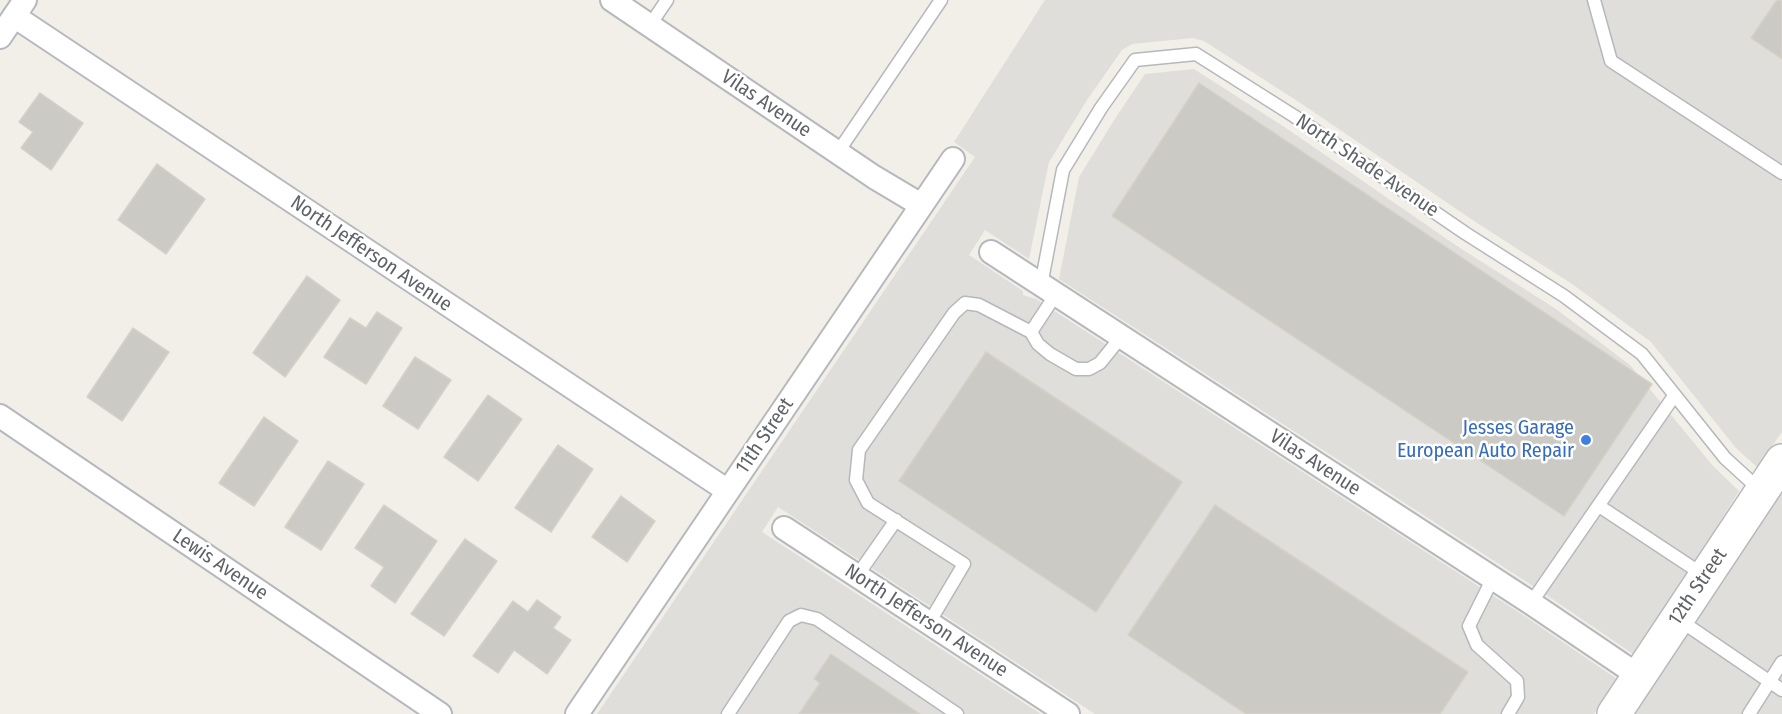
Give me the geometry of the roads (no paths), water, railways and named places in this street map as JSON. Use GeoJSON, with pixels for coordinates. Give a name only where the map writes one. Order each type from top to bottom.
{"type":"FeatureCollection","features":[{"type":"Feature","properties":{"kind":"street","name":"Vilas Avenue"},"geometry":{"type":"LineString","coordinates":[[612,0],[921,205]]}},
{"type":"Feature","properties":{"kind":"street"},"geometry":{"type":"LineString","coordinates":[[0,37],[20,8]]}},
{"type":"Feature","properties":{"kind":"street","name":"North Jefferson Avenue"},"geometry":{"type":"LineString","coordinates":[[20,8],[728,491]]}},
{"type":"Feature","properties":{"kind":"street","name":"11th Street"},"geometry":{"type":"LineString","coordinates":[[577,714],[953,159]]}},
{"type":"Feature","properties":{"kind":"street","name":"Vilas Avenue"},"geometry":{"type":"LineString","coordinates":[[991,252],[1493,578],[1639,676]]}},
{"type":"Feature","properties":{"kind":"street","name":"Lewis Avenue"},"geometry":{"type":"LineString","coordinates":[[0,416],[440,714]]}},
{"type":"Feature","properties":{"kind":"street","name":"12th Street"},"geometry":{"type":"LineString","coordinates":[[1614,714],[1782,461]]}},
{"type":"Feature","properties":{"kind":"street","name":"North Jefferson Avenue"},"geometry":{"type":"LineString","coordinates":[[784,528],[1068,714]]}},
{"type":"Feature","properties":{"kind":"lane"},"geometry":{"type":"LineString","coordinates":[[650,25],[667,0]]}},
{"type":"Feature","properties":{"kind":"lane"},"geometry":{"type":"LineString","coordinates":[[838,152],[942,0]]}},
{"type":"Feature","properties":{"kind":"lane"},"geometry":{"type":"LineString","coordinates":[[1594,0],[1611,61],[1782,173]]}},
{"type":"Feature","properties":{"kind":"lane","name":"North Shade Avenue"},"geometry":{"type":"LineString","coordinates":[[1048,289],[1063,171],[1101,108],[1135,60],[1196,54],[1294,116],[1456,227],[1564,296],[1642,354],[1725,458],[1761,490]]}},
{"type":"Feature","properties":{"kind":"lane"},"geometry":{"type":"LineString","coordinates":[[1031,332],[1048,289]]}},
{"type":"Feature","properties":{"kind":"lane"},"geometry":{"type":"LineString","coordinates":[[928,622],[964,564],[868,503],[856,480],[859,450],[954,313],[965,303],[979,304],[1031,332],[1038,344],[1076,369],[1089,369],[1100,363],[1121,337]]}},
{"type":"Feature","properties":{"kind":"lane"},"geometry":{"type":"LineString","coordinates":[[1531,603],[1674,396]]}},
{"type":"Feature","properties":{"kind":"lane"},"geometry":{"type":"LineString","coordinates":[[1599,506],[1706,576]]}},
{"type":"Feature","properties":{"kind":"lane"},"geometry":{"type":"LineString","coordinates":[[857,576],[896,520]]}},
{"type":"Feature","properties":{"kind":"lane"},"geometry":{"type":"LineString","coordinates":[[1493,578],[1469,626],[1477,645],[1517,681],[1518,698],[1508,714]]}},
{"type":"Feature","properties":{"kind":"lane"},"geometry":{"type":"LineString","coordinates":[[728,714],[789,621],[801,615],[817,619],[957,714]]}},
{"type":"Feature","properties":{"kind":"lane"},"geometry":{"type":"LineString","coordinates":[[1677,618],[1782,690]]}},
{"type":"Feature","properties":{"kind":"lane"},"geometry":{"type":"LineString","coordinates":[[1749,714],[1782,662]]}},
{"type":"Feature","properties":{"kind":"place","name":"Jesses Garage European Auto Repair"},"geometry":{"type":"Point","coordinates":[1586,440]}}]}
